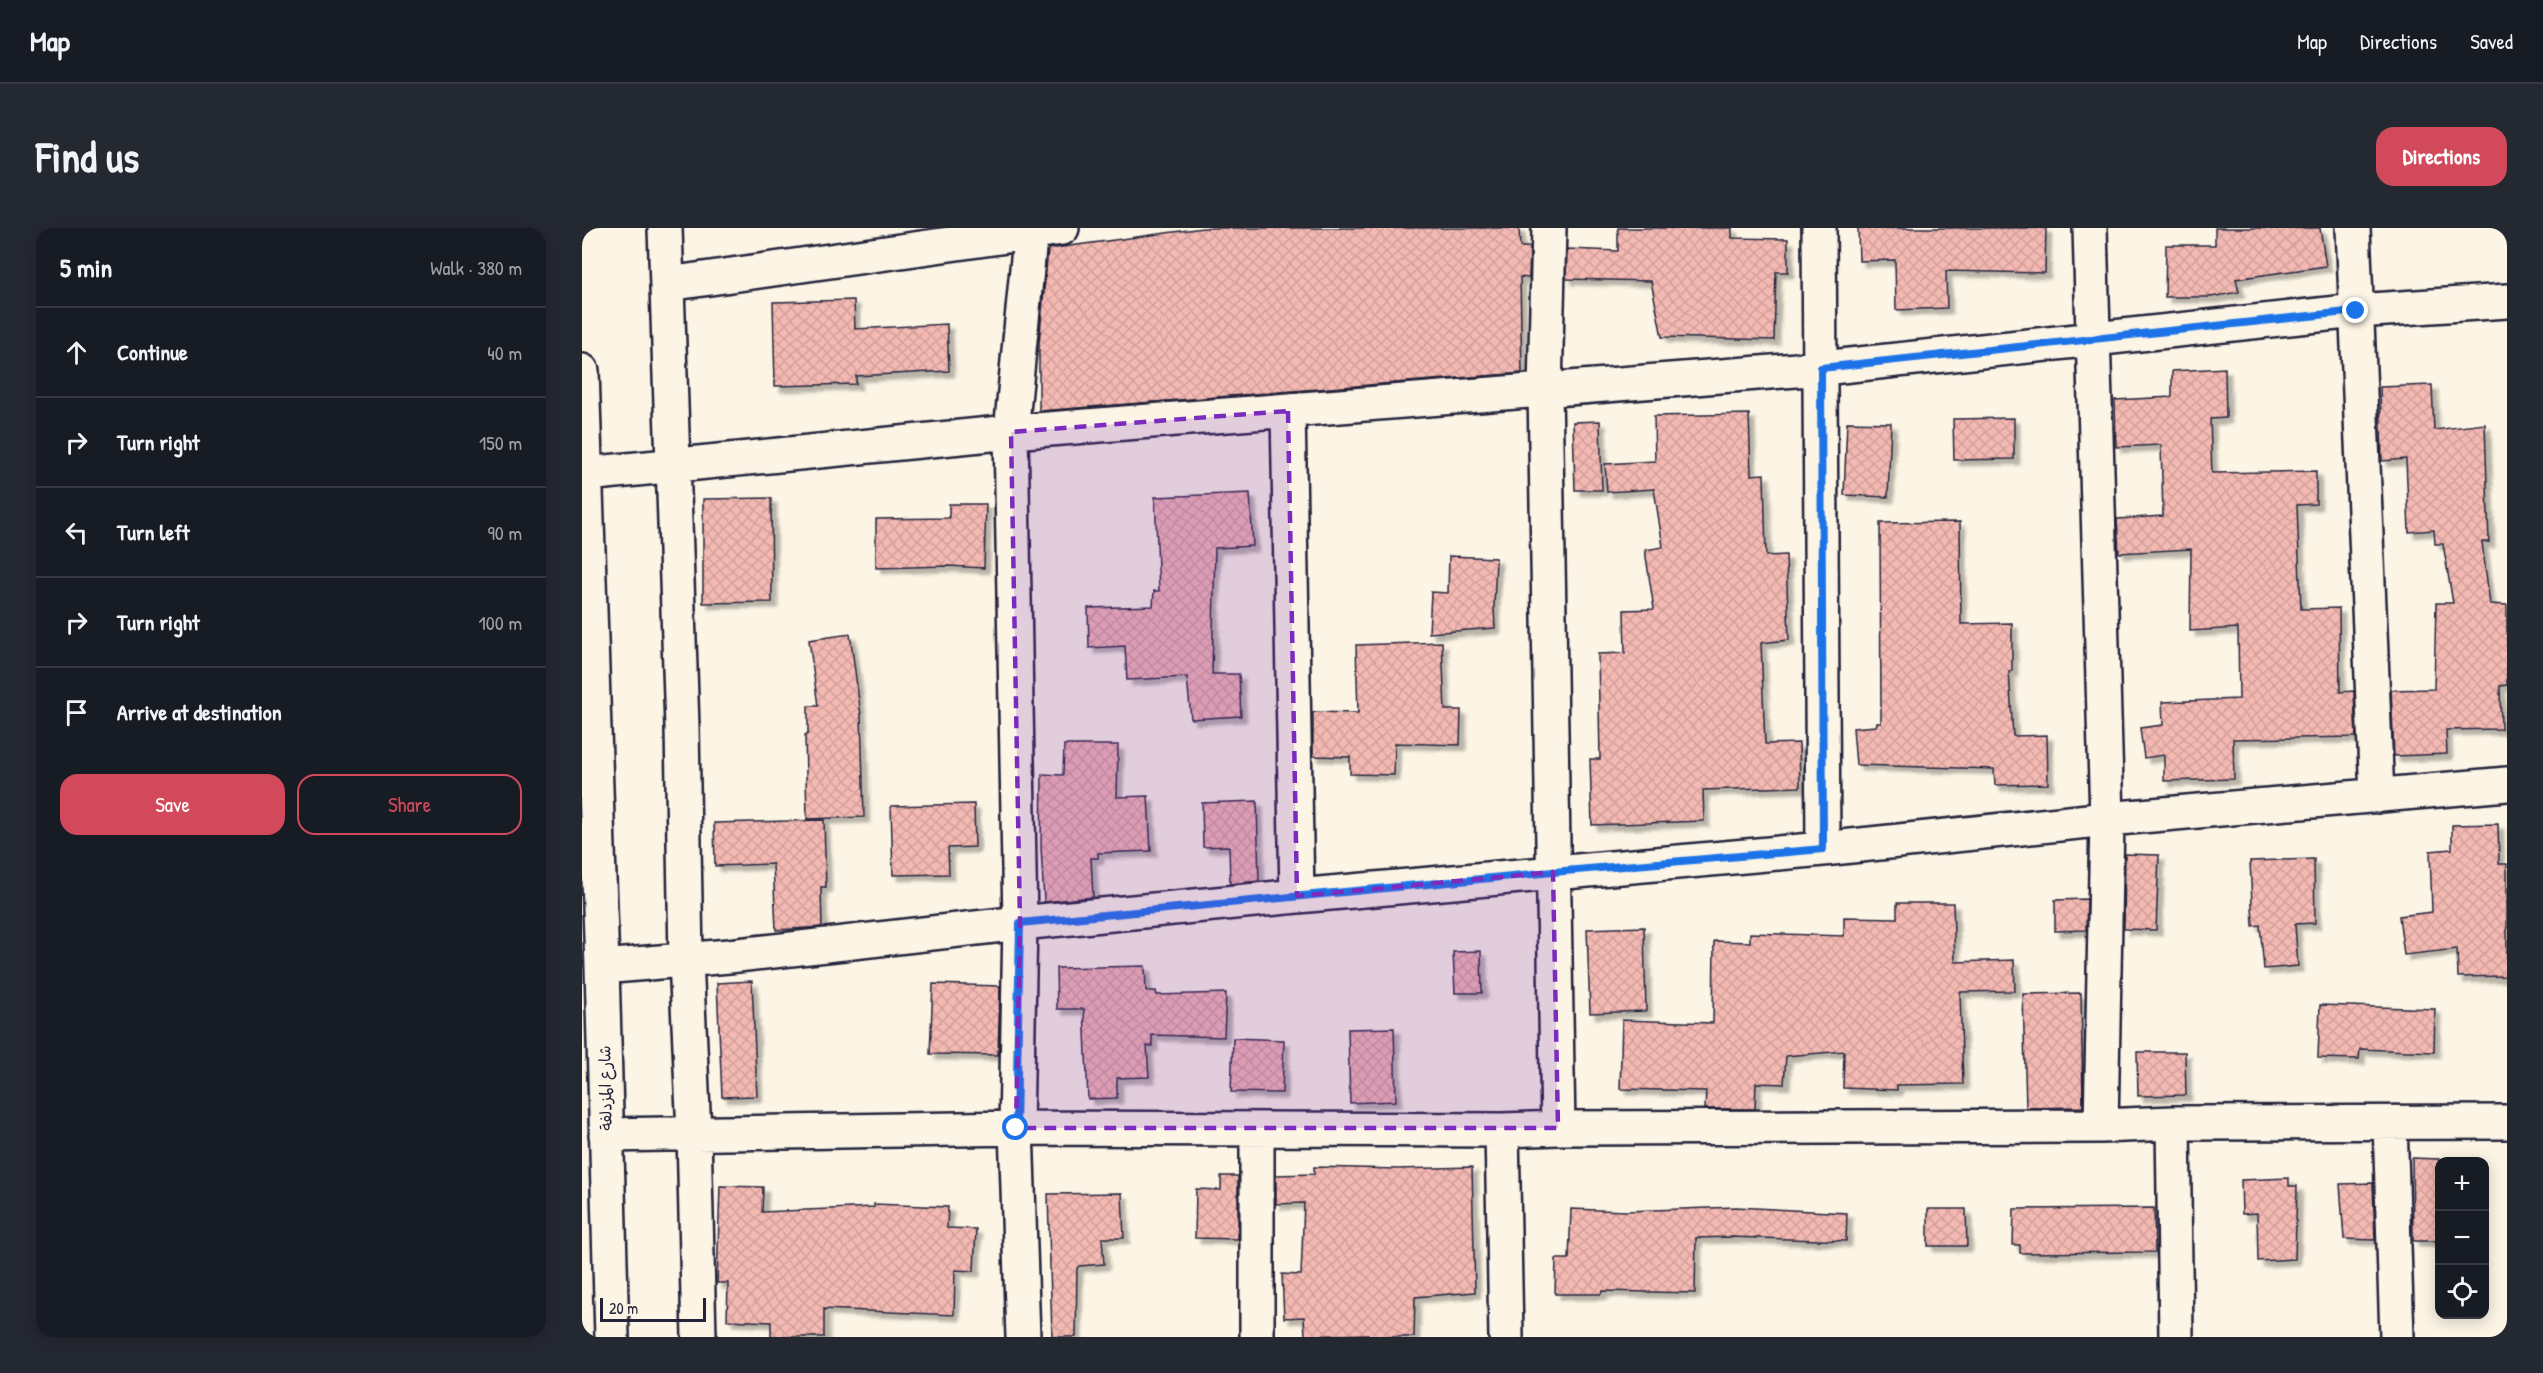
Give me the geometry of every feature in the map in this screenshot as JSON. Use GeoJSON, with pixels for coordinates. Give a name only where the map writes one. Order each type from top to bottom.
{"type":"FeatureCollection","features":[{"type":"Feature","properties":{"kind":"street"},"geometry":{"type":"LineString","coordinates":[[665,228],[699,1337]]}},
{"type":"Feature","properties":{"kind":"street"},"geometry":{"type":"LineString","coordinates":[[1549,228],[1545,390],[1558,1128]]}},
{"type":"Feature","properties":{"kind":"street"},"geometry":{"type":"LineString","coordinates":[[1819,228],[1823,849]]}},
{"type":"Feature","properties":{"kind":"street"},"geometry":{"type":"LineString","coordinates":[[2090,228],[2106,819],[2101,1126]]}},
{"type":"Feature","properties":{"kind":"street"},"geometry":{"type":"LineString","coordinates":[[2353,228],[2377,795]]}},
{"type":"Feature","properties":{"kind":"street"},"geometry":{"type":"LineString","coordinates":[[668,284],[1041,229],[1011,432],[1020,923],[1016,1128],[1023,1337]]}},
{"type":"Feature","properties":{"kind":"street"},"geometry":{"type":"LineString","coordinates":[[586,474],[1011,432],[1821,368],[2093,341],[2356,311],[2507,302]]}},
{"type":"Feature","properties":{"kind":"street","name":"شارع المزدلفة"},"geometry":{"type":"LineString","coordinates":[[582,371],[612,1337]]}},
{"type":"Feature","properties":{"kind":"street"},"geometry":{"type":"LineString","coordinates":[[1288,411],[1297,896]]}},
{"type":"Feature","properties":{"kind":"street"},"geometry":{"type":"LineString","coordinates":[[602,967],[792,950],[1020,923],[1297,896],[1823,849],[2106,819],[2507,784]]}},
{"type":"Feature","properties":{"kind":"street"},"geometry":{"type":"LineString","coordinates":[[606,1135],[1016,1128],[1502,1130],[2507,1122]]}},
{"type":"Feature","properties":{"kind":"street"},"geometry":{"type":"LineString","coordinates":[[2173,1123],[2176,1337]]}},
{"type":"Feature","properties":{"kind":"street"},"geometry":{"type":"LineString","coordinates":[[2390,1123],[2397,1337]]}},
{"type":"Feature","properties":{"kind":"street"},"geometry":{"type":"LineString","coordinates":[[1257,1129],[1257,1337]]}},
{"type":"Feature","properties":{"kind":"street"},"geometry":{"type":"LineString","coordinates":[[1502,1130],[1506,1337]]}},
{"type":"Feature","properties":{"kind":"highlighted area"},"geometry":{"type":"Polygon","coordinates":[[[1288,411],[1297,896],[1553,872],[1558,1128],[1016,1128],[1020,923],[1011,432],[1288,411]]]}},
{"type":"Feature","properties":{"kind":"building"},"geometry":{"type":"Polygon","coordinates":[[[1203,228],[1519,228],[1520,247],[1530,247],[1529,278],[1520,277],[1522,373],[1039,411],[1039,343],[1048,249],[1203,228]]]}},
{"type":"Feature","properties":{"kind":"building"},"geometry":{"type":"Polygon","coordinates":[[[1618,228],[1732,228],[1732,238],[1788,239],[1788,272],[1776,272],[1774,340],[1662,337],[1651,281],[1566,279],[1567,249],[1618,251],[1618,228]]]}},
{"type":"Feature","properties":{"kind":"building"},"geometry":{"type":"Polygon","coordinates":[[[1858,228],[2046,228],[2045,273],[1946,271],[1947,308],[1896,310],[1895,260],[1859,261],[1858,228]]]}},
{"type":"Feature","properties":{"kind":"building"},"geometry":{"type":"Polygon","coordinates":[[[2215,228],[2320,228],[2326,266],[2236,279],[2239,292],[2211,297],[2165,297],[2166,245],[2215,245],[2215,228]]]}},
{"type":"Feature","properties":{"kind":"building"},"geometry":{"type":"Polygon","coordinates":[[[854,300],[855,329],[947,324],[949,371],[856,376],[856,384],[775,386],[773,302],[854,300]]]}},
{"type":"Feature","properties":{"kind":"building"},"geometry":{"type":"Polygon","coordinates":[[[2225,368],[2226,418],[2210,419],[2212,473],[2316,471],[2316,504],[2297,505],[2301,609],[2339,608],[2340,692],[2354,691],[2356,737],[2233,739],[2234,779],[2164,781],[2164,755],[2144,758],[2140,728],[2163,725],[2162,702],[2239,699],[2238,628],[2190,631],[2191,549],[2119,553],[2117,519],[2163,516],[2161,445],[2116,447],[2115,400],[2172,397],[2172,371],[2225,368]]]}},
{"type":"Feature","properties":{"kind":"building"},"geometry":{"type":"Polygon","coordinates":[[[2432,385],[2434,430],[2485,424],[2489,542],[2482,542],[2490,604],[2507,605],[2507,685],[2500,686],[2501,729],[2446,730],[2447,754],[2394,756],[2391,690],[2434,689],[2436,603],[2453,603],[2443,544],[2435,544],[2434,530],[2409,532],[2406,459],[2382,461],[2380,387],[2432,385]]]}},
{"type":"Feature","properties":{"kind":"building"},"geometry":{"type":"Polygon","coordinates":[[[1749,414],[1751,475],[1764,474],[1766,556],[1786,555],[1789,640],[1761,643],[1765,744],[1799,743],[1800,787],[1703,790],[1704,821],[1592,825],[1590,759],[1600,759],[1598,654],[1625,653],[1624,610],[1654,609],[1645,550],[1663,547],[1654,489],[1607,492],[1605,464],[1655,461],[1654,416],[1749,414]]]}},
{"type":"Feature","properties":{"kind":"building"},"geometry":{"type":"Polygon","coordinates":[[[2014,418],[2014,459],[1954,460],[1953,419],[2014,418]]]}},
{"type":"Feature","properties":{"kind":"building"},"geometry":{"type":"Polygon","coordinates":[[[1600,421],[1602,490],[1575,490],[1573,422],[1600,421]]]}},
{"type":"Feature","properties":{"kind":"building"},"geometry":{"type":"Polygon","coordinates":[[[1847,422],[1891,423],[1888,497],[1844,495],[1847,422]]]}},
{"type":"Feature","properties":{"kind":"building"},"geometry":{"type":"Polygon","coordinates":[[[1250,493],[1253,546],[1215,548],[1212,674],[1239,674],[1241,716],[1191,719],[1187,677],[1127,680],[1125,646],[1089,648],[1088,608],[1153,606],[1154,591],[1159,591],[1155,497],[1250,493]]]}},
{"type":"Feature","properties":{"kind":"building"},"geometry":{"type":"Polygon","coordinates":[[[771,498],[772,602],[703,603],[703,499],[771,498]]]}},
{"type":"Feature","properties":{"kind":"building"},"geometry":{"type":"Polygon","coordinates":[[[949,504],[986,504],[984,568],[948,566],[876,568],[876,519],[949,518],[949,504]]]}},
{"type":"Feature","properties":{"kind":"building"},"geometry":{"type":"Polygon","coordinates":[[[1960,522],[1961,624],[2012,623],[2012,671],[2009,671],[2013,736],[2047,735],[2048,784],[1995,785],[1994,769],[1856,765],[1853,728],[1876,726],[1877,723],[1881,723],[1880,523],[1960,522]]]}},
{"type":"Feature","properties":{"kind":"building"},"geometry":{"type":"Polygon","coordinates":[[[1449,556],[1496,558],[1495,628],[1429,633],[1431,592],[1448,593],[1449,556]]]}},
{"type":"Feature","properties":{"kind":"building"},"geometry":{"type":"Polygon","coordinates":[[[850,634],[861,715],[864,817],[807,819],[805,735],[808,734],[808,706],[818,706],[809,640],[850,634]]]}},
{"type":"Feature","properties":{"kind":"building"},"geometry":{"type":"Polygon","coordinates":[[[1442,642],[1445,710],[1461,710],[1460,745],[1395,743],[1394,775],[1350,774],[1350,757],[1313,756],[1313,712],[1358,713],[1356,645],[1442,642]]]}},
{"type":"Feature","properties":{"kind":"building"},"geometry":{"type":"Polygon","coordinates":[[[1064,745],[1118,745],[1117,797],[1148,796],[1151,851],[1098,853],[1098,858],[1091,858],[1093,897],[1044,902],[1041,846],[1042,774],[1063,775],[1064,745]]]}},
{"type":"Feature","properties":{"kind":"building"},"geometry":{"type":"Polygon","coordinates":[[[1257,801],[1259,881],[1230,884],[1229,846],[1203,847],[1202,803],[1257,801]]]}},
{"type":"Feature","properties":{"kind":"building"},"geometry":{"type":"Polygon","coordinates":[[[974,804],[975,847],[948,848],[949,874],[893,875],[891,806],[974,804]]]}},
{"type":"Feature","properties":{"kind":"building"},"geometry":{"type":"Polygon","coordinates":[[[824,820],[826,887],[821,887],[822,927],[776,930],[773,864],[715,866],[714,823],[824,820]]]}},
{"type":"Feature","properties":{"kind":"building"},"geometry":{"type":"Polygon","coordinates":[[[2498,824],[2499,864],[2507,864],[2507,976],[2458,977],[2457,949],[2404,955],[2399,916],[2432,912],[2430,851],[2452,849],[2452,825],[2498,824]]]}},
{"type":"Feature","properties":{"kind":"building"},"geometry":{"type":"Polygon","coordinates":[[[2125,854],[2159,855],[2156,930],[2124,929],[2125,854]]]}},
{"type":"Feature","properties":{"kind":"building"},"geometry":{"type":"Polygon","coordinates":[[[2314,859],[2315,923],[2295,924],[2298,966],[2264,969],[2260,925],[2253,926],[2250,861],[2314,859]]]}},
{"type":"Feature","properties":{"kind":"building"},"geometry":{"type":"Polygon","coordinates":[[[2087,899],[2086,930],[2055,931],[2055,900],[2087,899]]]}},
{"type":"Feature","properties":{"kind":"building"},"geometry":{"type":"Polygon","coordinates":[[[1897,903],[1953,903],[1955,962],[2014,960],[2015,991],[1960,992],[1963,1084],[1897,1085],[1897,1090],[1843,1088],[1844,1051],[1786,1056],[1784,1084],[1756,1083],[1755,1109],[1705,1109],[1706,1091],[1620,1089],[1622,1020],[1713,1023],[1714,941],[1750,942],[1750,933],[1844,936],[1844,917],[1897,918],[1897,903]]]}},
{"type":"Feature","properties":{"kind":"building"},"geometry":{"type":"Polygon","coordinates":[[[1644,927],[1646,1011],[1590,1013],[1587,929],[1644,927]]]}},
{"type":"Feature","properties":{"kind":"building"},"geometry":{"type":"Polygon","coordinates":[[[1481,951],[1482,993],[1455,993],[1453,952],[1481,951]]]}},
{"type":"Feature","properties":{"kind":"building"},"geometry":{"type":"Polygon","coordinates":[[[1145,966],[1146,991],[1156,991],[1157,995],[1226,993],[1224,1037],[1152,1035],[1152,1046],[1147,1046],[1149,1077],[1117,1078],[1117,1098],[1088,1099],[1084,1009],[1057,1009],[1056,968],[1145,966]]]}},
{"type":"Feature","properties":{"kind":"building"},"geometry":{"type":"Polygon","coordinates":[[[752,981],[757,1096],[722,1097],[717,983],[752,981]]]}},
{"type":"Feature","properties":{"kind":"building"},"geometry":{"type":"Polygon","coordinates":[[[933,984],[1000,986],[998,1055],[930,1054],[933,984]]]}},
{"type":"Feature","properties":{"kind":"building"},"geometry":{"type":"Polygon","coordinates":[[[2081,993],[2083,1107],[2026,1108],[2023,994],[2081,993]]]}},
{"type":"Feature","properties":{"kind":"building"},"geometry":{"type":"Polygon","coordinates":[[[2320,1005],[2435,1009],[2434,1052],[2360,1049],[2359,1059],[2318,1058],[2320,1005]]]}},
{"type":"Feature","properties":{"kind":"building"},"geometry":{"type":"Polygon","coordinates":[[[1394,1028],[1396,1101],[1350,1103],[1348,1029],[1394,1028]]]}},
{"type":"Feature","properties":{"kind":"building"},"geometry":{"type":"Polygon","coordinates":[[[1233,1038],[1284,1040],[1282,1093],[1231,1092],[1233,1038]]]}},
{"type":"Feature","properties":{"kind":"building"},"geometry":{"type":"Polygon","coordinates":[[[2137,1052],[2185,1052],[2186,1095],[2138,1096],[2137,1052]]]}},
{"type":"Feature","properties":{"kind":"building"},"geometry":{"type":"Polygon","coordinates":[[[2412,1158],[2435,1159],[2435,1241],[2413,1241],[2412,1158]]]}},
{"type":"Feature","properties":{"kind":"building"},"geometry":{"type":"Polygon","coordinates":[[[1314,1167],[1398,1169],[1472,1167],[1475,1292],[1415,1297],[1414,1337],[1368,1337],[1368,1334],[1305,1336],[1304,1317],[1284,1318],[1282,1274],[1301,1275],[1304,1203],[1276,1204],[1276,1175],[1314,1174],[1314,1167]]]}},
{"type":"Feature","properties":{"kind":"building"},"geometry":{"type":"Polygon","coordinates":[[[1221,1176],[1238,1176],[1238,1239],[1195,1238],[1196,1189],[1221,1190],[1221,1176]]]}},
{"type":"Feature","properties":{"kind":"building"},"geometry":{"type":"Polygon","coordinates":[[[2289,1178],[2289,1186],[2297,1186],[2295,1259],[2258,1261],[2257,1213],[2242,1214],[2241,1180],[2289,1178]]]}},
{"type":"Feature","properties":{"kind":"building"},"geometry":{"type":"Polygon","coordinates":[[[2373,1183],[2375,1240],[2344,1239],[2340,1184],[2373,1183]]]}},
{"type":"Feature","properties":{"kind":"building"},"geometry":{"type":"Polygon","coordinates":[[[720,1186],[763,1187],[762,1212],[874,1207],[874,1204],[948,1207],[947,1228],[976,1229],[974,1271],[955,1270],[954,1315],[824,1309],[824,1337],[771,1337],[771,1322],[727,1320],[728,1283],[717,1283],[720,1186]]]}},
{"type":"Feature","properties":{"kind":"building"},"geometry":{"type":"Polygon","coordinates":[[[1122,1193],[1124,1238],[1102,1238],[1104,1264],[1077,1268],[1076,1337],[1052,1337],[1048,1194],[1122,1193]]]}},
{"type":"Feature","properties":{"kind":"building"},"geometry":{"type":"Polygon","coordinates":[[[1736,1207],[1847,1213],[1846,1241],[1696,1238],[1695,1293],[1602,1291],[1601,1294],[1555,1294],[1556,1259],[1569,1259],[1571,1209],[1626,1211],[1736,1207]]]}},
{"type":"Feature","properties":{"kind":"building"},"geometry":{"type":"Polygon","coordinates":[[[2154,1208],[2155,1252],[2020,1253],[2020,1245],[2013,1245],[2014,1209],[2154,1208]]]}},
{"type":"Feature","properties":{"kind":"building"},"geometry":{"type":"Polygon","coordinates":[[[1928,1209],[1966,1209],[1967,1246],[1928,1246],[1928,1209]]]}},
{"type":"Feature","properties":{"kind":"route"},"geometry":{"type":"LineString","coordinates":[[1016,1128],[1020,923],[1553,872],[1823,849],[1821,368],[2093,341],[2356,311]]}}]}
